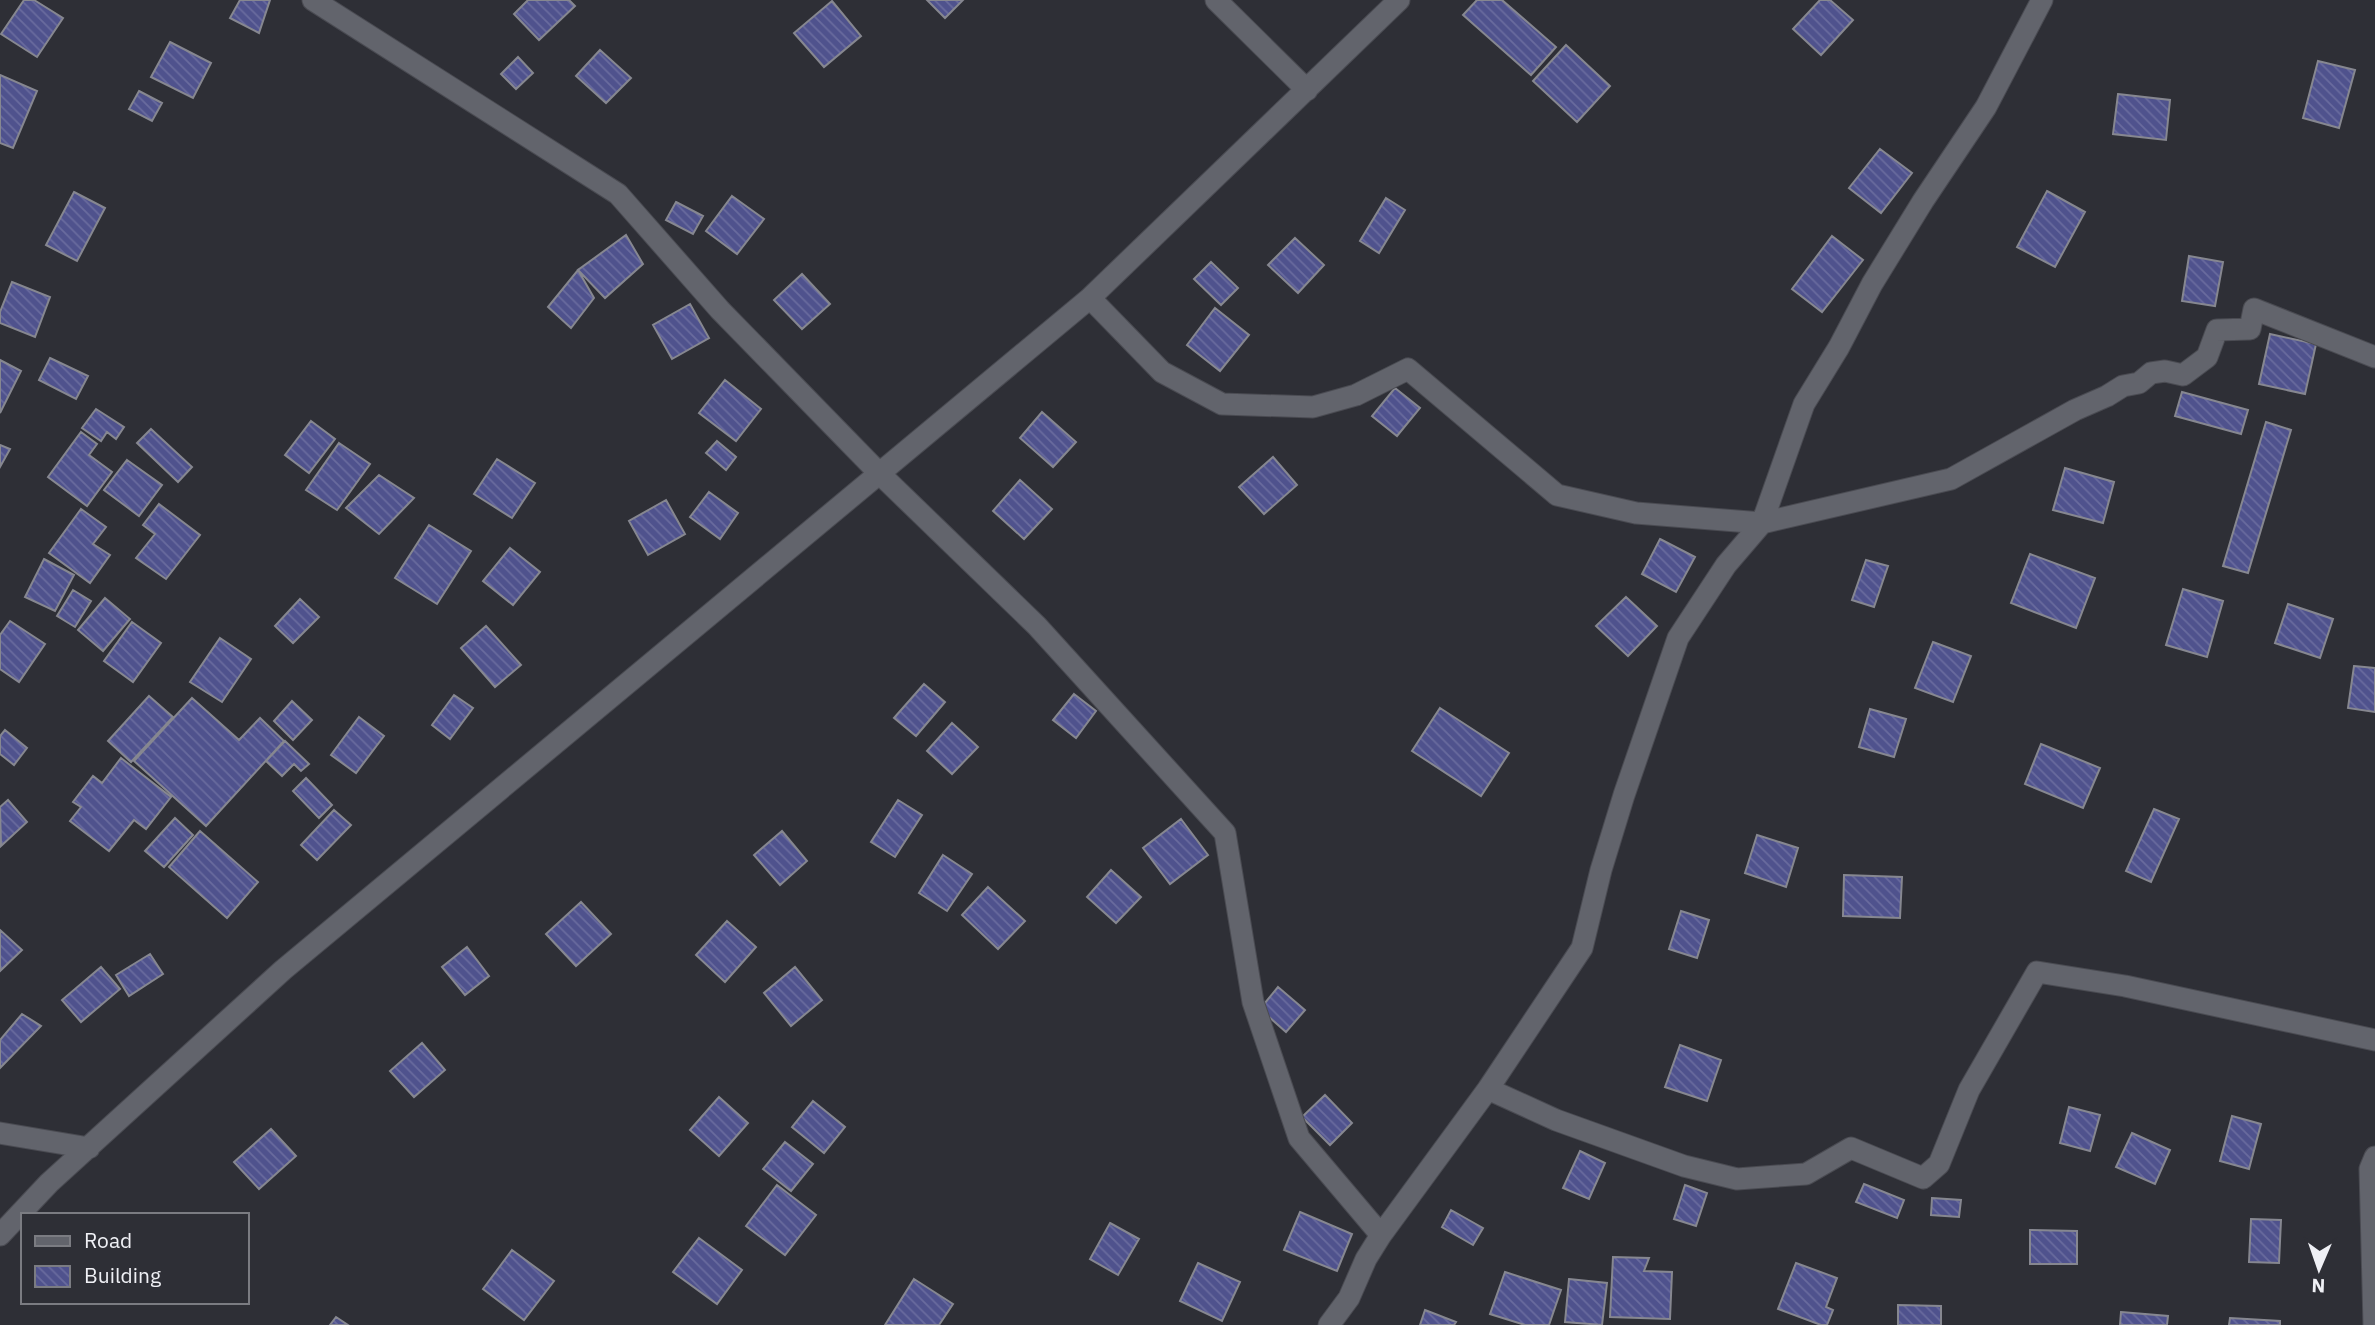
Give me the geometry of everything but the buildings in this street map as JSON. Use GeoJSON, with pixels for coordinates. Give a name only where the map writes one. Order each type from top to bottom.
{"type":"FeatureCollection","features":[{"type":"Feature","properties":{"kind":"street"},"geometry":{"type":"LineString","coordinates":[[313,0],[618,194],[720,310],[879,473],[1037,626],[1225,833],[1252,1002],[1299,1138],[1381,1236]]}},
{"type":"Feature","properties":{"kind":"street"},"geometry":{"type":"LineString","coordinates":[[1216,0],[1307,90]]}},
{"type":"Feature","properties":{"kind":"street"},"geometry":{"type":"LineString","coordinates":[[0,1235],[49,1183],[284,971],[1090,299],[1399,0]]}},
{"type":"Feature","properties":{"kind":"street"},"geometry":{"type":"LineString","coordinates":[[1329,1325],[1349,1298],[1366,1259],[1381,1236],[1488,1089],[1581,948],[1624,795],[1678,638],[1726,565],[1762,523],[1804,404],[1839,347],[1872,284],[1986,107],[2042,0]]}},
{"type":"Feature","properties":{"kind":"street"},"geometry":{"type":"LineString","coordinates":[[1090,299],[1162,372],[1223,404],[1313,407],[1356,395],[1408,369],[1558,495],[1636,513],[1762,523],[1951,479],[2075,410],[2123,386],[2139,383],[2151,373],[2165,371],[2183,375],[2207,357],[2217,330],[2250,329],[2254,309],[2375,357]]}},
{"type":"Feature","properties":{"kind":"street"},"geometry":{"type":"LineString","coordinates":[[1488,1089],[1556,1120],[1684,1166],[1737,1179],[1806,1174],[1851,1148],[1923,1178],[1939,1164],[1969,1090],[2037,971],[2124,986],[2375,1040]]}},
{"type":"Feature","properties":{"kind":"street"},"geometry":{"type":"LineString","coordinates":[[0,1133],[89,1148]]}},
{"type":"Feature","properties":{"kind":"street"},"geometry":{"type":"LineString","coordinates":[[2374,1325],[2370,1169],[2375,1157]]}}]}
